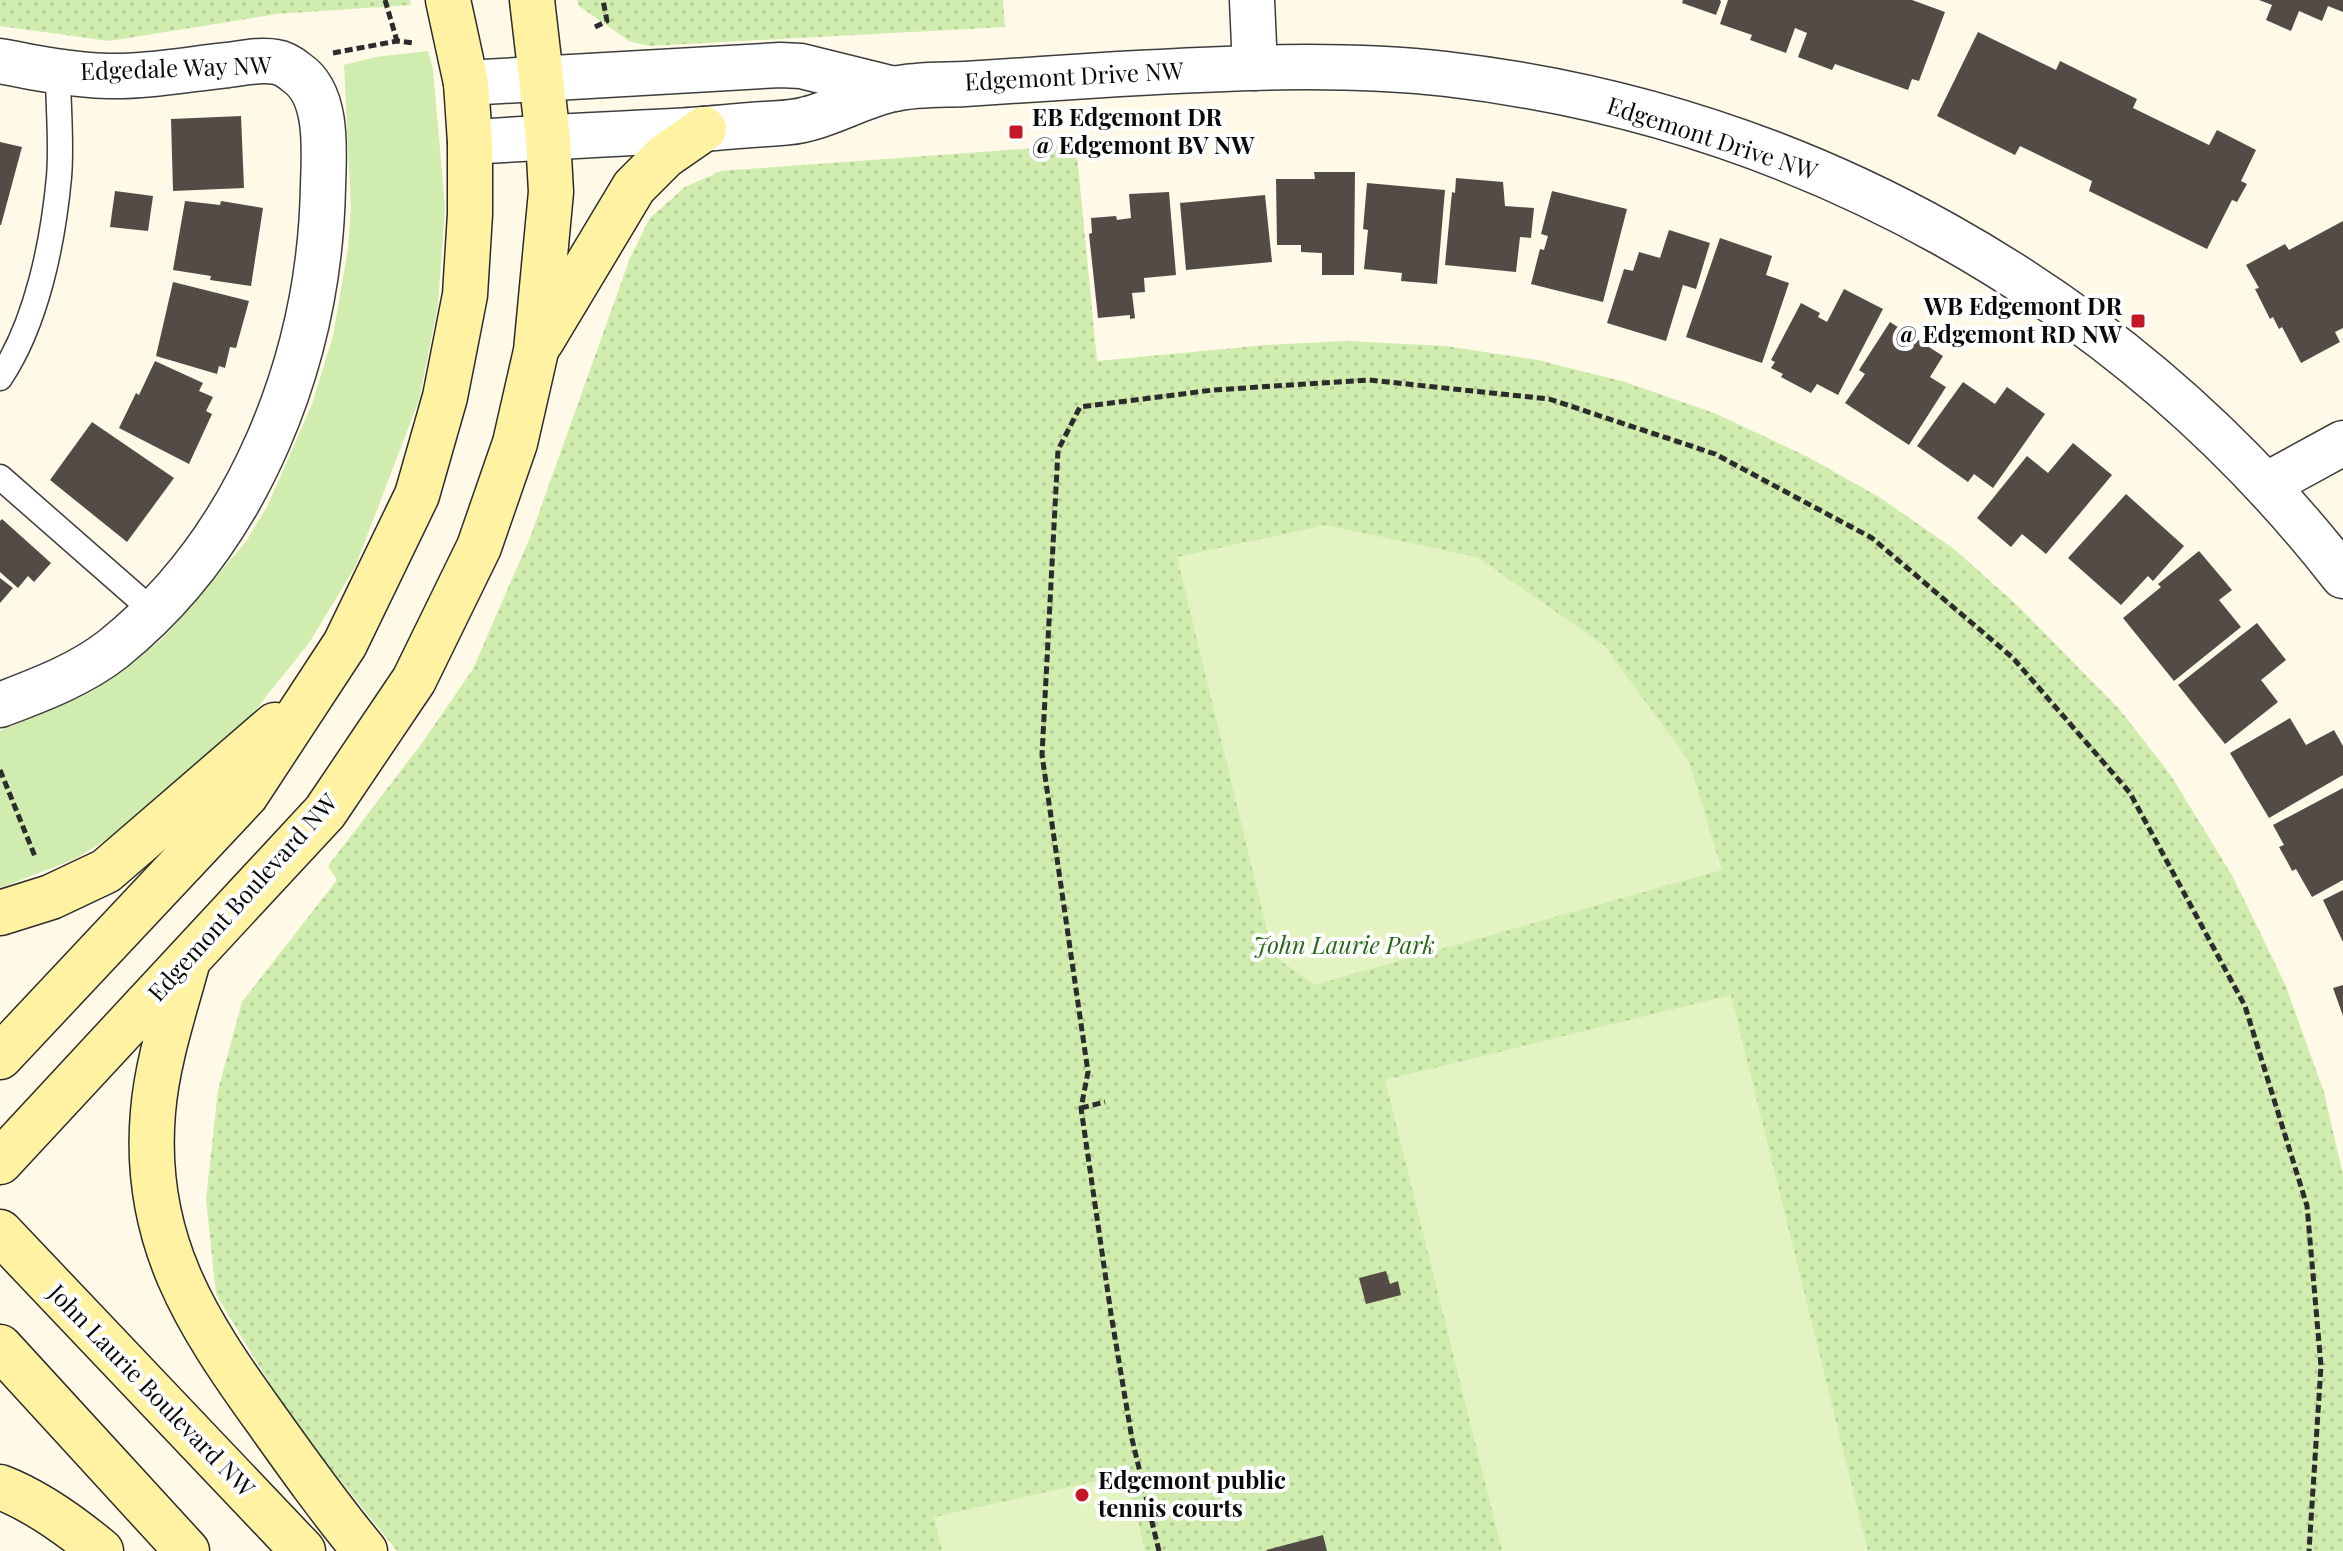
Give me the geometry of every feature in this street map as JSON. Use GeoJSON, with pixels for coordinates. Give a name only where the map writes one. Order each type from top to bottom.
{"type":"FeatureCollection","features":[{"type":"Feature","properties":{"kind":"main road"},"geometry":{"type":"LineString","coordinates":[[0,1057],[246,795],[345,644],[417,495],[445,397],[465,295],[470,142],[466,83],[448,0]]}},
{"type":"Feature","properties":{"kind":"main road","name":"Edgemont Boulevard NW"},"geometry":{"type":"LineString","coordinates":[[0,1162],[325,812],[414,680],[479,547],[515,443],[536,351],[551,192],[532,0]]}},
{"type":"Feature","properties":{"kind":"main road"},"geometry":{"type":"LineString","coordinates":[[536,351],[634,187],[665,156],[704,129]]}},
{"type":"Feature","properties":{"kind":"main road"},"geometry":{"type":"LineString","coordinates":[[0,913],[51,897],[106,871],[314,692]]}},
{"type":"Feature","properties":{"kind":"main road"},"geometry":{"type":"LineString","coordinates":[[188,960],[159,1073],[153,1113],[156,1203],[170,1256],[187,1298],[215,1349],[329,1508],[365,1551]]}},
{"type":"Feature","properties":{"kind":"main road","name":"John Laurie Boulevard NW"},"geometry":{"type":"LineString","coordinates":[[0,1232],[303,1551]]}},
{"type":"Feature","properties":{"kind":"main road"},"geometry":{"type":"LineString","coordinates":[[0,1347],[187,1551]]}},
{"type":"Feature","properties":{"kind":"main road"},"geometry":{"type":"LineString","coordinates":[[0,1487],[14,1492],[73,1528],[101,1551]]}},
{"type":"Feature","properties":{"kind":"street"},"geometry":{"type":"LineString","coordinates":[[1252,0],[1255,68]]}},
{"type":"Feature","properties":{"kind":"street","name":"Edgedale Way NW"},"geometry":{"type":"LineString","coordinates":[[0,61],[58,72],[108,76],[275,62],[297,73],[313,90],[324,130],[322,234],[310,316],[288,392],[242,494],[213,542],[154,612],[111,651],[62,680],[0,705]]}},
{"type":"Feature","properties":{"kind":"street","name":"Edgemont Drive NW"},"geometry":{"type":"LineString","coordinates":[[466,83],[780,65],[801,66],[894,89]]}},
{"type":"Feature","properties":{"kind":"street","name":"Edgemont Drive NW"},"geometry":{"type":"LineString","coordinates":[[470,142],[704,129],[804,120],[894,89],[1255,68],[1356,67],[1443,74],[1494,81],[1650,113],[1792,161],[1879,199],[2058,302],[2203,421],[2266,485],[2343,576]]}},
{"type":"Feature","properties":{"kind":"street"},"geometry":{"type":"LineString","coordinates":[[2266,485],[2343,443]]}},
{"type":"Feature","properties":{"kind":"lane"},"geometry":{"type":"LineString","coordinates":[[0,378],[31,318],[48,247],[59,176],[58,72]]}},
{"type":"Feature","properties":{"kind":"lane"},"geometry":{"type":"LineString","coordinates":[[0,477],[154,612]]}},
{"type":"Feature","properties":{"kind":"path"},"geometry":{"type":"LineString","coordinates":[[385,0],[397,41]]}},
{"type":"Feature","properties":{"kind":"path"},"geometry":{"type":"LineString","coordinates":[[595,27],[607,21],[603,0]]}},
{"type":"Feature","properties":{"kind":"path"},"geometry":{"type":"LineString","coordinates":[[297,73],[336,52],[397,41],[427,44]]}},
{"type":"Feature","properties":{"kind":"path"},"geometry":{"type":"LineString","coordinates":[[1159,1551],[1132,1439],[1111,1314],[1081,1108],[1088,1072],[1042,755],[1058,450],[1080,407],[1213,390],[1369,380],[1549,399],[1715,454],[1872,538],[2013,658],[2130,793],[2245,1006],[2307,1206],[2321,1366],[2309,1551]]}},
{"type":"Feature","properties":{"kind":"path"},"geometry":{"type":"LineString","coordinates":[[0,770],[37,862]]}},
{"type":"Feature","properties":{"kind":"path"},"geometry":{"type":"LineString","coordinates":[[1081,1108],[1105,1102]]}},
{"type":"Feature","properties":{"kind":"green space"},"geometry":{"type":"Polygon","coordinates":[[[0,0],[410,0],[411,5],[277,14],[109,41],[0,26],[0,0]]]}},
{"type":"Feature","properties":{"kind":"green space"},"geometry":{"type":"Polygon","coordinates":[[[577,0],[1003,0],[1005,27],[649,46],[629,41],[579,6],[577,0]]]}},
{"type":"Feature","properties":{"kind":"green space"},"geometry":{"type":"Polygon","coordinates":[[[428,51],[433,69],[445,207],[438,305],[419,400],[355,567],[309,643],[249,718],[144,817],[75,859],[0,888],[0,731],[90,693],[161,640],[245,543],[267,507],[312,404],[333,336],[348,249],[351,208],[344,65],[375,57],[428,51]]]}},
{"type":"Feature","properties":{"kind":"green space","name":"John Laurie Park"},"geometry":{"type":"Polygon","coordinates":[[[1076,145],[1097,361],[1266,345],[1346,341],[1445,346],[1538,360],[1625,382],[1714,413],[1806,456],[1879,497],[1954,549],[2018,606],[2120,710],[2170,774],[2233,877],[2285,984],[2324,1092],[2343,1175],[2343,1551],[397,1551],[291,1419],[216,1294],[206,1199],[218,1090],[242,1002],[337,880],[328,866],[422,743],[473,669],[531,535],[630,258],[650,218],[685,187],[721,171],[1076,145]]]}},
{"type":"Feature","properties":{"kind":"green space"},"geometry":{"type":"Polygon","coordinates":[[[1326,525],[1477,557],[1604,645],[1689,761],[1722,870],[1314,985],[1273,955],[1177,557],[1326,525]]]}},
{"type":"Feature","properties":{"kind":"green space"},"geometry":{"type":"Polygon","coordinates":[[[1731,995],[1868,1551],[1502,1551],[1385,1080],[1731,995]]]}},
{"type":"Feature","properties":{"kind":"green space","name":"Edgemont public tennis courts"},"geometry":{"type":"Polygon","coordinates":[[[1127,1474],[1145,1551],[942,1551],[934,1517],[1127,1474]]]}},
{"type":"Feature","properties":{"kind":"building"},"geometry":{"type":"Polygon","coordinates":[[[1683,0],[1721,2],[1716,15],[1682,3],[1683,0]]]}},
{"type":"Feature","properties":{"kind":"building"},"geometry":{"type":"Polygon","coordinates":[[[1728,0],[1912,0],[1945,12],[1919,81],[1912,79],[1908,90],[1835,64],[1832,70],[1798,57],[1807,33],[1795,28],[1786,53],[1750,40],[1752,35],[1720,24],[1728,0]]]}},
{"type":"Feature","properties":{"kind":"building"},"geometry":{"type":"Polygon","coordinates":[[[2259,0],[2343,0],[2343,12],[2328,6],[2322,21],[2299,11],[2291,31],[2266,20],[2272,5],[2259,0]]]}},
{"type":"Feature","properties":{"kind":"building"},"geometry":{"type":"Polygon","coordinates":[[[1978,32],[2056,70],[2060,61],[2137,99],[2133,108],[2209,145],[2217,130],[2256,150],[2241,181],[2247,184],[2237,202],[2232,200],[2207,249],[2089,191],[2092,181],[2020,146],[2015,155],[1937,116],[1978,32]]]}},
{"type":"Feature","properties":{"kind":"building"},"geometry":{"type":"Polygon","coordinates":[[[241,116],[244,188],[173,191],[171,119],[241,116]]]}},
{"type":"Feature","properties":{"kind":"building"},"geometry":{"type":"Polygon","coordinates":[[[0,142],[22,147],[1,225],[0,225],[0,142]]]}},
{"type":"Feature","properties":{"kind":"building"},"geometry":{"type":"Polygon","coordinates":[[[1314,172],[1355,172],[1354,275],[1322,275],[1322,253],[1301,252],[1301,245],[1277,245],[1276,179],[1315,179],[1314,172]]]}},
{"type":"Feature","properties":{"kind":"building"},"geometry":{"type":"Polygon","coordinates":[[[1456,178],[1503,182],[1505,206],[1534,208],[1531,238],[1520,237],[1516,272],[1445,265],[1456,178]]]}},
{"type":"Feature","properties":{"kind":"building"},"geometry":{"type":"Polygon","coordinates":[[[1367,183],[1445,190],[1437,284],[1401,281],[1402,273],[1364,269],[1368,230],[1363,229],[1367,183]]]}},
{"type":"Feature","properties":{"kind":"building"},"geometry":{"type":"Polygon","coordinates":[[[115,191],[153,196],[148,231],[110,227],[115,191]]]}},
{"type":"Feature","properties":{"kind":"building"},"geometry":{"type":"Polygon","coordinates":[[[1552,191],[1627,209],[1603,302],[1531,284],[1540,249],[1544,250],[1548,236],[1541,234],[1552,191]]]}},
{"type":"Feature","properties":{"kind":"building"},"geometry":{"type":"Polygon","coordinates":[[[1169,192],[1176,275],[1144,278],[1145,292],[1132,293],[1135,318],[1130,319],[1130,315],[1098,318],[1089,234],[1092,233],[1091,218],[1131,218],[1129,194],[1169,192]]]}},
{"type":"Feature","properties":{"kind":"building"},"geometry":{"type":"Polygon","coordinates":[[[1265,195],[1272,262],[1186,270],[1180,203],[1265,195]]]}},
{"type":"Feature","properties":{"kind":"building"},"geometry":{"type":"Polygon","coordinates":[[[185,201],[220,205],[221,201],[263,208],[251,286],[173,270],[185,201]]]}},
{"type":"Feature","properties":{"kind":"building"},"geometry":{"type":"Polygon","coordinates":[[[2343,221],[2343,328],[2335,332],[2340,342],[2301,363],[2282,327],[2279,329],[2273,317],[2270,319],[2255,289],[2259,288],[2246,265],[2285,244],[2289,250],[2343,221]]]}},
{"type":"Feature","properties":{"kind":"building"},"geometry":{"type":"Polygon","coordinates":[[[1669,230],[1710,243],[1696,289],[1683,285],[1666,341],[1607,323],[1624,269],[1633,271],[1639,252],[1660,258],[1669,230]]]}},
{"type":"Feature","properties":{"kind":"building"},"geometry":{"type":"Polygon","coordinates":[[[1720,238],[1772,256],[1766,275],[1789,283],[1762,363],[1686,337],[1720,238]]]}},
{"type":"Feature","properties":{"kind":"building"},"geometry":{"type":"Polygon","coordinates":[[[173,282],[249,301],[236,348],[230,347],[225,368],[219,366],[217,374],[156,356],[173,282]]]}},
{"type":"Feature","properties":{"kind":"building"},"geometry":{"type":"Polygon","coordinates":[[[1844,289],[1883,309],[1838,395],[1817,384],[1811,393],[1781,377],[1783,374],[1771,368],[1775,362],[1771,360],[1801,303],[1820,313],[1818,317],[1827,322],[1844,289]]]}},
{"type":"Feature","properties":{"kind":"building"},"geometry":{"type":"Polygon","coordinates":[[[1890,322],[1943,356],[1930,377],[1946,387],[1909,445],[1845,403],[1865,374],[1859,370],[1890,322]]]}},
{"type":"Feature","properties":{"kind":"building"},"geometry":{"type":"Polygon","coordinates":[[[155,361],[203,383],[199,391],[213,397],[206,411],[212,414],[189,464],[119,428],[155,361]]]}},
{"type":"Feature","properties":{"kind":"building"},"geometry":{"type":"Polygon","coordinates":[[[1963,382],[1995,404],[2007,387],[2045,414],[1993,488],[1974,474],[1968,482],[1917,446],[1963,382]]]}},
{"type":"Feature","properties":{"kind":"building"},"geometry":{"type":"Polygon","coordinates":[[[92,422],[174,478],[127,542],[50,480],[92,422]]]}},
{"type":"Feature","properties":{"kind":"building"},"geometry":{"type":"Polygon","coordinates":[[[2073,443],[2112,475],[2046,554],[2022,534],[2011,547],[1977,518],[2027,456],[2048,473],[2073,443]]]}},
{"type":"Feature","properties":{"kind":"building"},"geometry":{"type":"Polygon","coordinates":[[[2126,494],[2184,546],[2153,581],[2148,576],[2121,605],[2068,558],[2126,494]]]}},
{"type":"Feature","properties":{"kind":"building"},"geometry":{"type":"Polygon","coordinates":[[[2,519],[51,563],[34,582],[28,576],[18,588],[0,572],[2,519]]]}},
{"type":"Feature","properties":{"kind":"building"},"geometry":{"type":"Polygon","coordinates":[[[2199,551],[2232,590],[2219,600],[2241,627],[2174,681],[2123,618],[2199,551]]]}},
{"type":"Feature","properties":{"kind":"building"},"geometry":{"type":"Polygon","coordinates":[[[0,578],[13,588],[0,603],[0,578]]]}},
{"type":"Feature","properties":{"kind":"building"},"geometry":{"type":"Polygon","coordinates":[[[2257,623],[2286,660],[2261,680],[2278,702],[2225,744],[2178,685],[2257,623]]]}},
{"type":"Feature","properties":{"kind":"building"},"geometry":{"type":"Polygon","coordinates":[[[2290,718],[2306,745],[2334,730],[2343,746],[2343,775],[2269,818],[2230,753],[2290,718]]]}},
{"type":"Feature","properties":{"kind":"building"},"geometry":{"type":"Polygon","coordinates":[[[2343,788],[2343,880],[2312,897],[2279,847],[2284,845],[2273,825],[2343,788]]]}},
{"type":"Feature","properties":{"kind":"building"},"geometry":{"type":"Polygon","coordinates":[[[2343,890],[2343,942],[2323,900],[2343,890]]]}},
{"type":"Feature","properties":{"kind":"building"},"geometry":{"type":"Polygon","coordinates":[[[2343,985],[2343,1016],[2333,988],[2343,985]]]}},
{"type":"Feature","properties":{"kind":"building"},"geometry":{"type":"Polygon","coordinates":[[[1386,1271],[1390,1284],[1398,1281],[1401,1295],[1366,1304],[1359,1278],[1386,1271]]]}},
{"type":"Feature","properties":{"kind":"building"},"geometry":{"type":"Polygon","coordinates":[[[1323,1535],[1327,1551],[1266,1550],[1323,1535]]]}},
{"type":"Feature","properties":{"kind":"place","name":"EB Edgemont DR @ Edgemont BV NW"},"geometry":{"type":"Point","coordinates":[1016,132]}},
{"type":"Feature","properties":{"kind":"place","name":"WB Edgemont DR @ Edgemont RD NW"},"geometry":{"type":"Point","coordinates":[2138,321]}},
{"type":"Feature","properties":{"kind":"place","name":"Edgemont public tennis courts"},"geometry":{"type":"Point","coordinates":[1082,1495]}}]}
